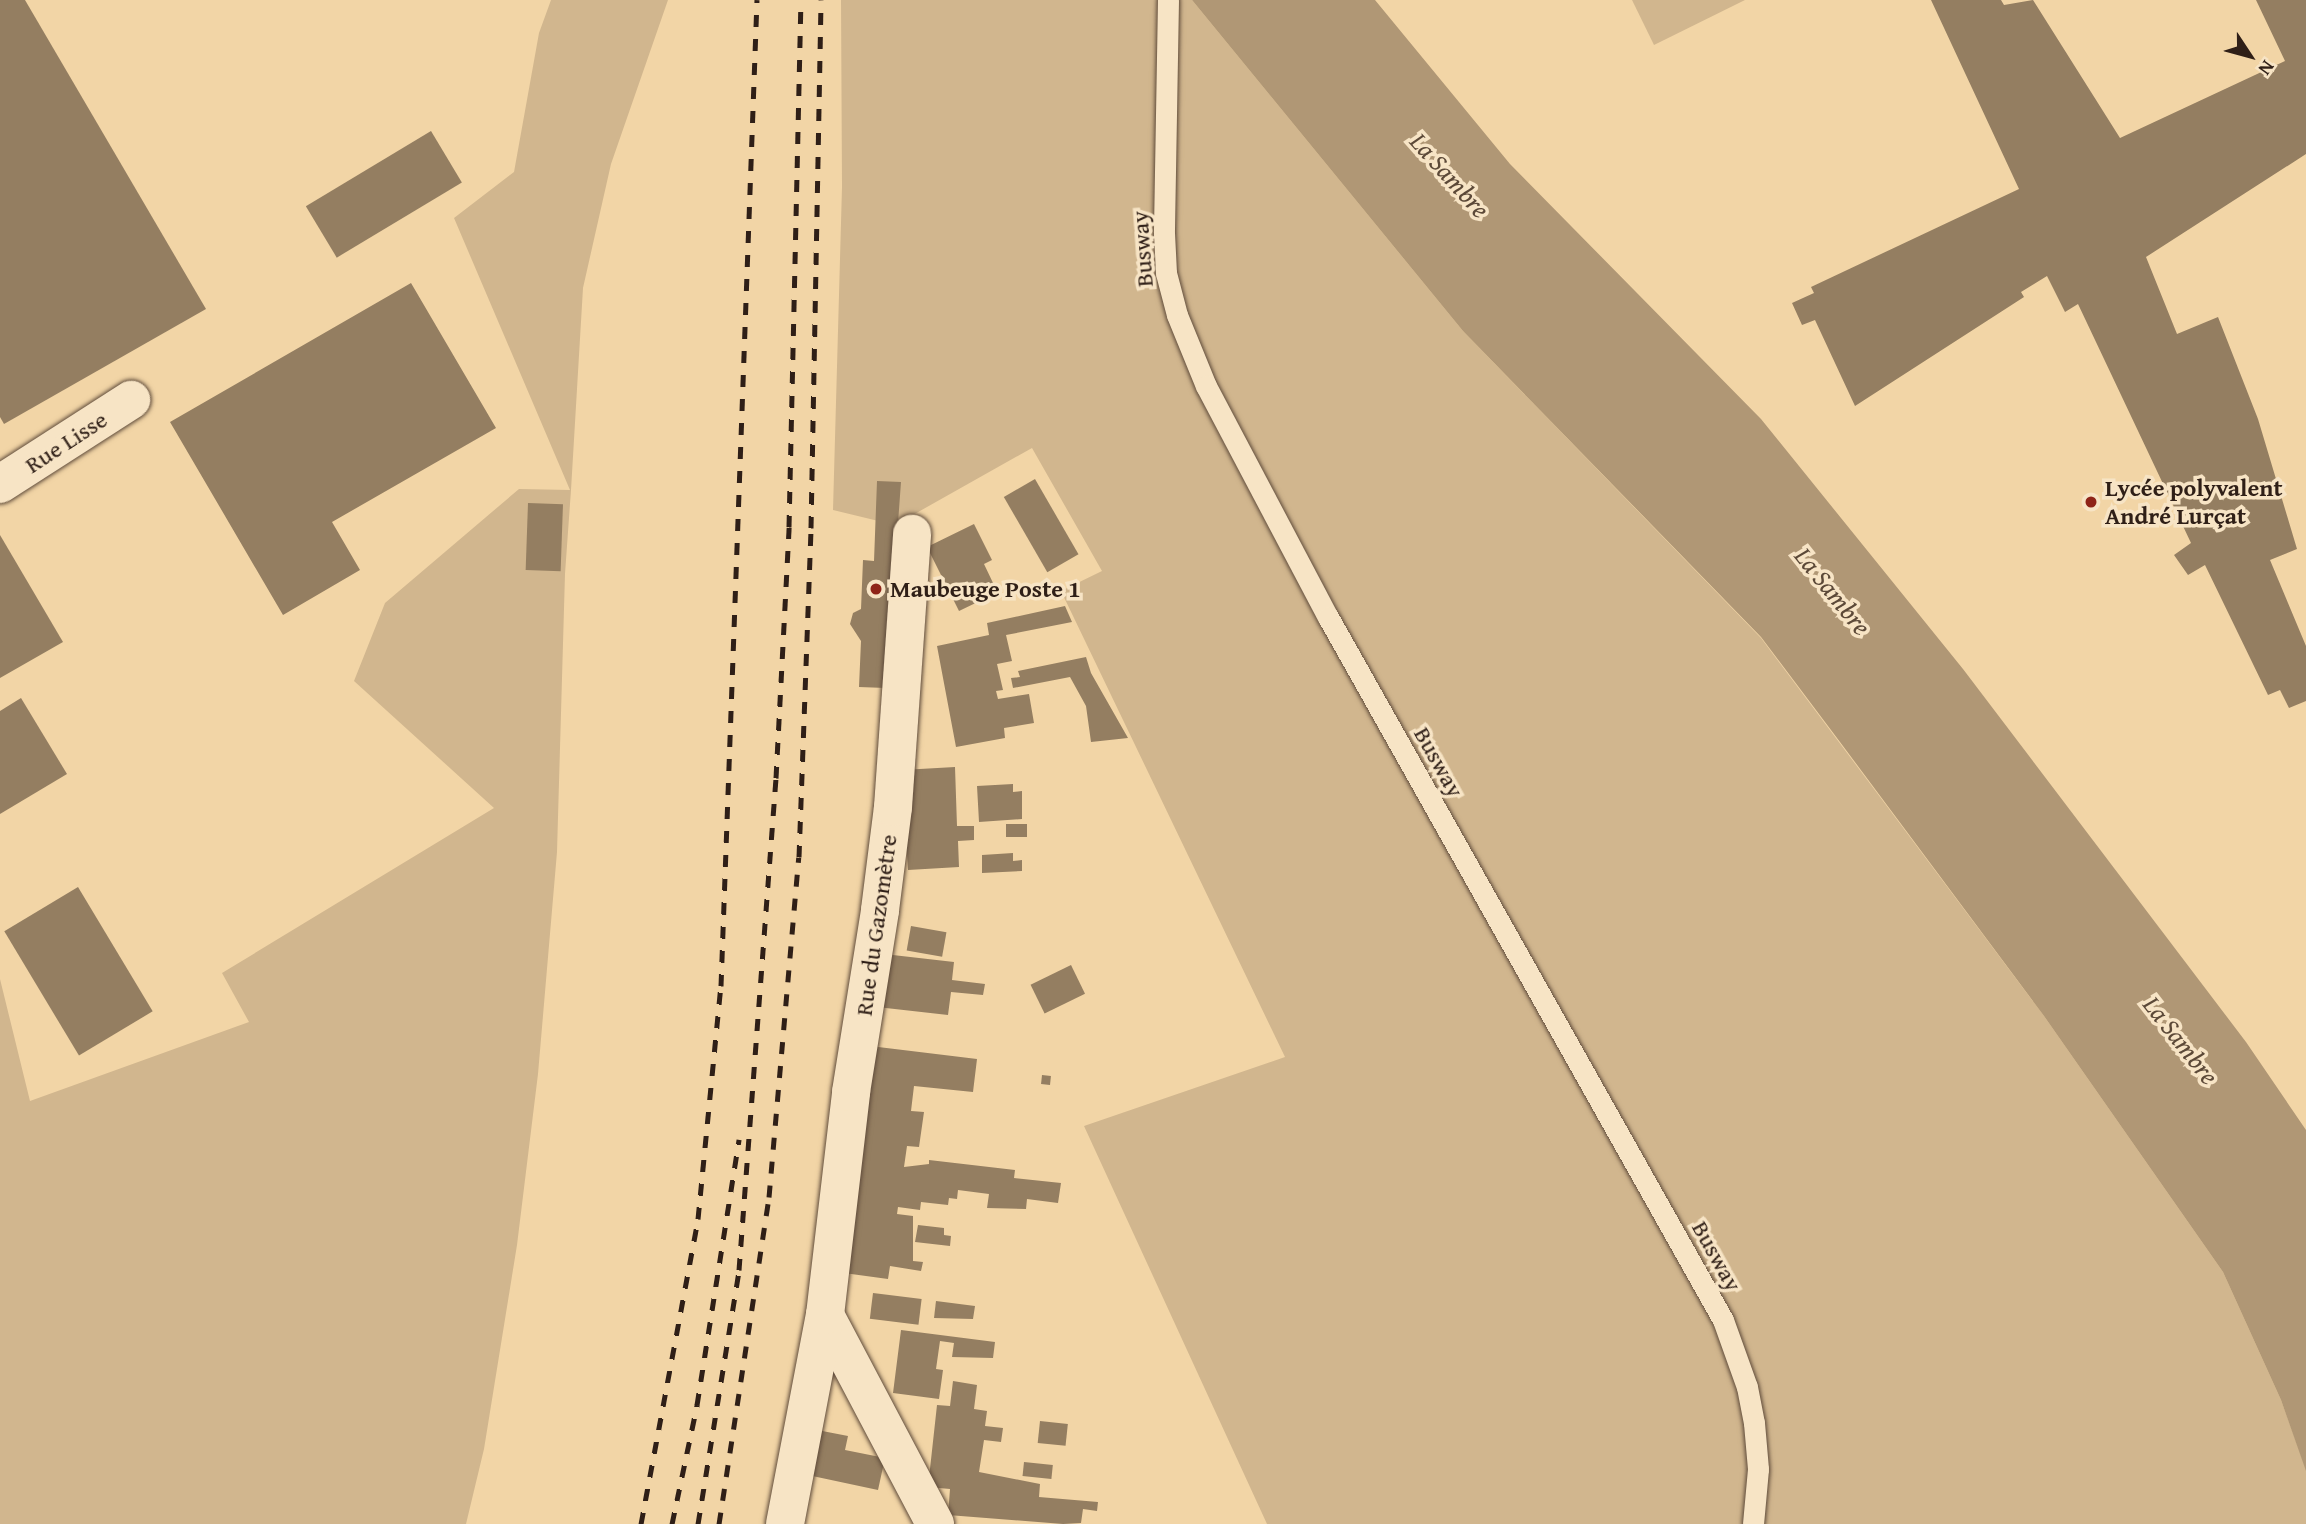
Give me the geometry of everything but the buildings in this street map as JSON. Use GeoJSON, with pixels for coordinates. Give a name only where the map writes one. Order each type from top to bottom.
{"type":"FeatureCollection","features":[{"type":"Feature","properties":{"kind":"street","name":"Rue Lisse"},"geometry":{"type":"LineString","coordinates":[[0,484],[131,400]]}},
{"type":"Feature","properties":{"kind":"street","name":"Rue du Gazomètre"},"geometry":{"type":"LineString","coordinates":[[785,1524],[825,1315],[851,1092],[892,807],[912,534]]}},
{"type":"Feature","properties":{"kind":"street"},"geometry":{"type":"LineString","coordinates":[[825,1315],[935,1524]]}},
{"type":"Feature","properties":{"kind":"lane","name":"Busway"},"geometry":{"type":"LineString","coordinates":[[1168,0],[1164,233],[1166,273],[1177,315],[1206,386],[1243,459],[1723,1320],[1740,1362],[1754,1423],[1758,1469],[1754,1524]]}},
{"type":"Feature","properties":{"kind":"shaded area"},"geometry":{"type":"Polygon","coordinates":[[[551,0],[668,0],[611,164],[583,288],[565,574],[557,852],[538,1074],[517,1245],[484,1449],[466,1524],[0,1524],[0,979],[30,1101],[249,1022],[222,973],[494,808],[354,681],[385,603],[519,489],[570,490],[454,218],[514,172],[539,33],[551,0]]]}},
{"type":"Feature","properties":{"kind":"shaded area"},"geometry":{"type":"Polygon","coordinates":[[[841,0],[1192,0],[1463,331],[1761,638],[2044,1016],[2223,1272],[2281,1400],[2306,1469],[2306,1524],[1267,1524],[1084,1126],[1285,1057],[1061,591],[1102,571],[1032,448],[895,525],[833,510],[842,187],[841,0]]]}},
{"type":"Feature","properties":{"kind":"shaded area"},"geometry":{"type":"Polygon","coordinates":[[[1632,0],[1745,0],[1654,45],[1632,0]]]}},
{"type":"Feature","properties":{"kind":"water","name":"La Sambre"},"geometry":{"type":"Polygon","coordinates":[[[1192,0],[1375,0],[1510,164],[1761,419],[1963,669],[2246,1042],[2306,1130],[2306,1471],[2281,1400],[2223,1272],[2044,1016],[1761,637],[1463,331],[1192,0]]]}},
{"type":"Feature","properties":{"kind":"railway"},"geometry":{"type":"LineString","coordinates":[[641,1524],[698,1219],[721,986],[757,0]]}},
{"type":"Feature","properties":{"kind":"railway"},"geometry":{"type":"LineString","coordinates":[[698,1524],[739,1270],[776,778],[789,527],[801,0]]}},
{"type":"Feature","properties":{"kind":"railway"},"geometry":{"type":"LineString","coordinates":[[719,1524],[769,1197],[799,857],[811,528],[821,0]]}},
{"type":"Feature","properties":{"kind":"railway"},"geometry":{"type":"LineString","coordinates":[[672,1524],[697,1405],[739,1139]]}},
{"type":"Feature","properties":{"kind":"place","name":"Lycée polyvalent André Lurçat"},"geometry":{"type":"Point","coordinates":[2091,502]}},
{"type":"Feature","properties":{"kind":"place","name":"Maubeuge Poste 1"},"geometry":{"type":"Point","coordinates":[876,589]}}]}
